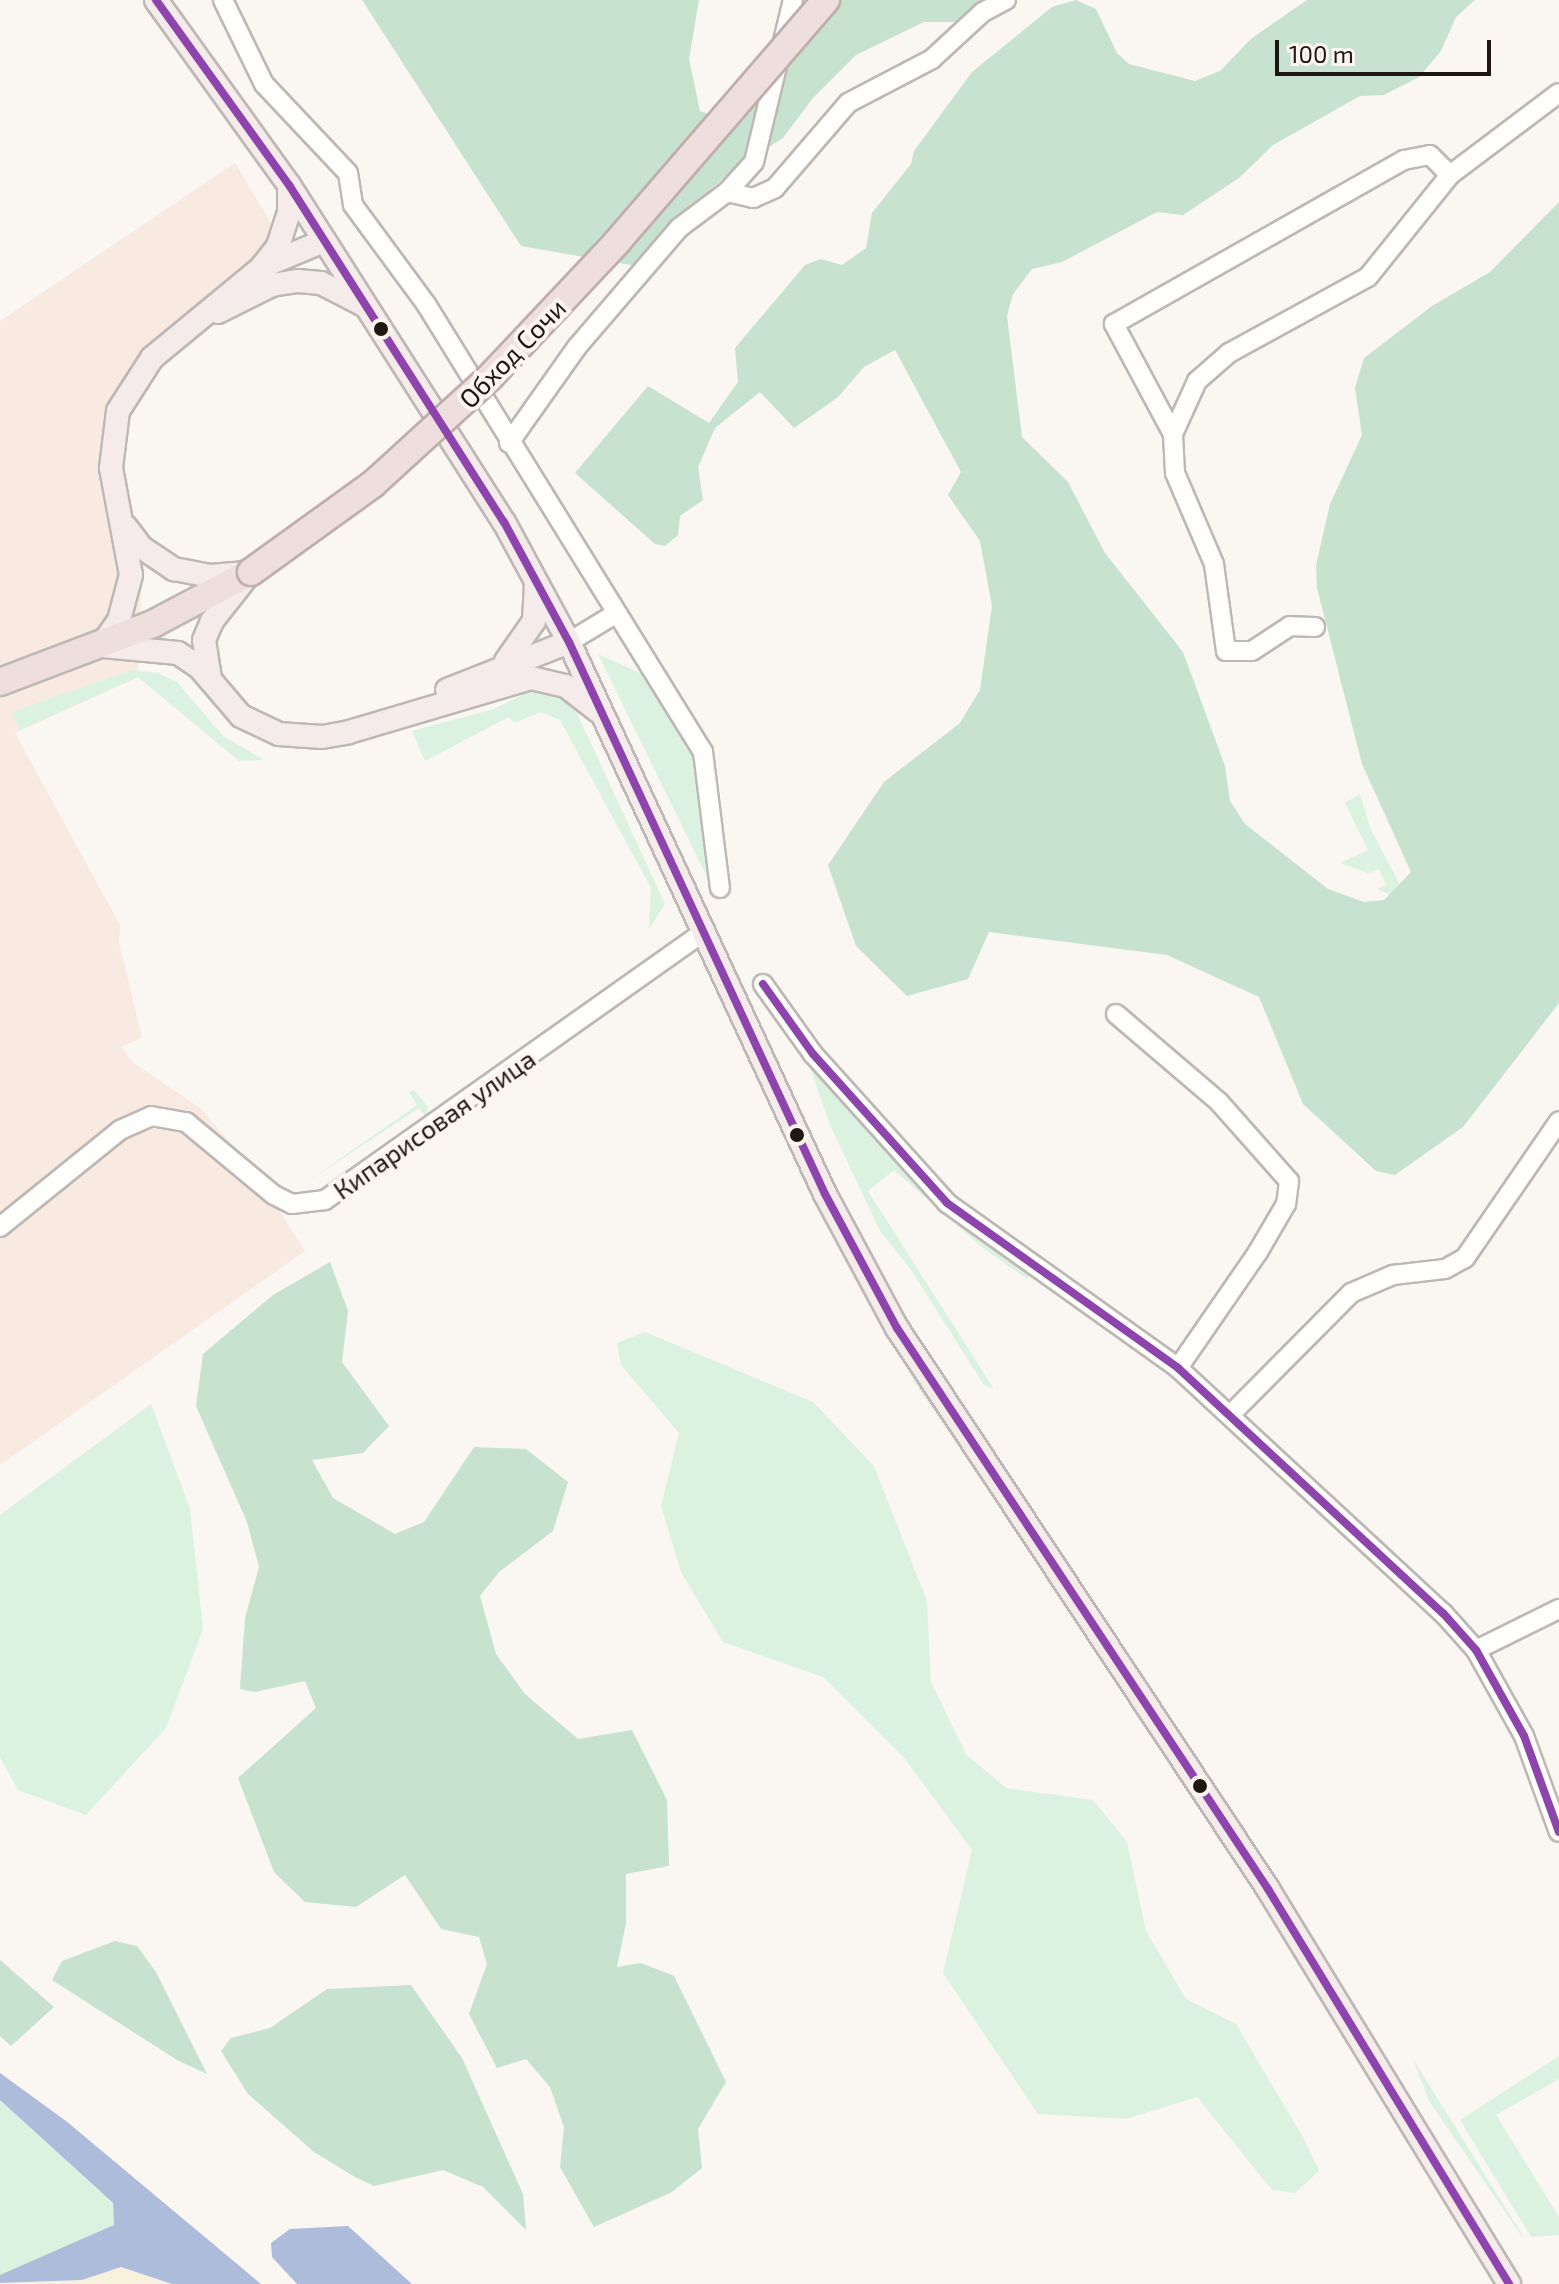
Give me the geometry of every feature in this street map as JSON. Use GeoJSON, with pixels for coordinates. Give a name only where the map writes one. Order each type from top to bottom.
{"type":"FeatureCollection","features":[{"type":"Feature","properties":{"kind":"highway","name":"Обход Сочи"},"geometry":{"type":"LineString","coordinates":[[0,682],[101,646],[251,572],[373,484],[490,377],[617,242],[826,0]]}},
{"type":"Feature","properties":{"kind":"main road"},"geometry":{"type":"LineString","coordinates":[[156,0],[289,185],[536,582],[569,642],[825,1194],[897,1328],[1268,1889],[1509,2284]]}},
{"type":"Feature","properties":{"kind":"main road"},"geometry":{"type":"LineString","coordinates":[[266,276],[284,231],[289,185]]}},
{"type":"Feature","properties":{"kind":"main road"},"geometry":{"type":"LineString","coordinates":[[324,241],[192,324],[152,358],[118,411],[111,468],[131,555],[128,597],[101,646],[178,653],[212,683],[241,716],[279,734],[322,737],[420,709],[569,642]]}},
{"type":"Feature","properties":{"kind":"main road"},"geometry":{"type":"LineString","coordinates":[[266,276],[321,283],[367,307]]}},
{"type":"Feature","properties":{"kind":"main road"},"geometry":{"type":"LineString","coordinates":[[125,527],[141,547],[174,569],[210,576],[251,572]]}},
{"type":"Feature","properties":{"kind":"main road"},"geometry":{"type":"LineString","coordinates":[[212,683],[204,640],[212,621],[251,572]]}},
{"type":"Feature","properties":{"kind":"main road"},"geometry":{"type":"LineString","coordinates":[[506,672],[534,621],[536,582]]}},
{"type":"Feature","properties":{"kind":"main road"},"geometry":{"type":"LineString","coordinates":[[506,672],[548,679],[566,686],[603,715]]}},
{"type":"Feature","properties":{"kind":"street"},"geometry":{"type":"LineString","coordinates":[[223,0],[264,84],[348,173],[353,205],[426,304],[509,443],[703,752],[720,888]]}},
{"type":"Feature","properties":{"kind":"street"},"geometry":{"type":"LineString","coordinates":[[509,443],[642,267],[679,228],[727,192],[754,162],[793,0]]}},
{"type":"Feature","properties":{"kind":"street"},"geometry":{"type":"LineString","coordinates":[[727,192],[753,198],[775,188],[848,103],[932,59],[983,12],[1006,0]]}},
{"type":"Feature","properties":{"kind":"street"},"geometry":{"type":"LineString","coordinates":[[1173,434],[1207,368],[1368,277],[1450,175],[1559,93]]}},
{"type":"Feature","properties":{"kind":"street"},"geometry":{"type":"LineString","coordinates":[[1315,627],[1290,626],[1252,651],[1226,651],[1214,564],[1175,473],[1173,434],[1114,324],[1404,160],[1430,155],[1450,175]]}},
{"type":"Feature","properties":{"kind":"street"},"geometry":{"type":"LineString","coordinates":[[569,642],[615,614]]}},
{"type":"Feature","properties":{"kind":"street","name":"Кипарисовая улица"},"geometry":{"type":"LineString","coordinates":[[0,1227],[120,1130],[151,1116],[186,1122],[274,1195],[292,1204],[325,1200],[705,931]]}},
{"type":"Feature","properties":{"kind":"street"},"geometry":{"type":"LineString","coordinates":[[763,984],[823,1066],[947,1203],[1178,1368],[1232,1413],[1420,1590],[1476,1650],[1524,1736],[1559,1832]]}},
{"type":"Feature","properties":{"kind":"street"},"geometry":{"type":"LineString","coordinates":[[1116,1014],[1219,1102],[1289,1181],[1286,1204],[1258,1252],[1178,1368]]}},
{"type":"Feature","properties":{"kind":"street"},"geometry":{"type":"LineString","coordinates":[[1232,1413],[1351,1293],[1393,1275],[1445,1269],[1465,1258],[1559,1121]]}},
{"type":"Feature","properties":{"kind":"street"},"geometry":{"type":"LineString","coordinates":[[1476,1650],[1559,1609]]}},
{"type":"Feature","properties":{"kind":"shaded area"},"geometry":{"type":"Polygon","coordinates":[[[235,163],[277,233],[194,314],[104,449],[142,568],[138,677],[15,733],[120,925],[119,942],[142,1038],[121,1047],[134,1063],[200,1108],[249,1164],[305,1251],[0,1465],[0,321],[235,163]]]}},
{"type":"Feature","properties":{"kind":"green space"},"geometry":{"type":"Polygon","coordinates":[[[362,0],[699,0],[689,59],[700,111],[713,116],[805,0],[986,0],[955,22],[924,22],[856,55],[813,98],[783,138],[731,171],[675,222],[642,267],[521,246],[362,0]]]}},
{"type":"Feature","properties":{"kind":"green space"},"geometry":{"type":"Polygon","coordinates":[[[1076,0],[1096,9],[1117,53],[1129,64],[1195,81],[1220,71],[1252,38],[1307,0],[1475,0],[1456,17],[1441,51],[1419,77],[1384,95],[1360,96],[1273,145],[1239,178],[1183,215],[1157,212],[1062,262],[1032,269],[1013,294],[1007,316],[1022,437],[1068,482],[1105,553],[1183,652],[1225,766],[1230,801],[1245,824],[1328,889],[1364,902],[1384,900],[1411,872],[1362,764],[1317,588],[1316,565],[1330,504],[1362,435],[1355,388],[1364,358],[1432,306],[1490,272],[1559,202],[1559,1003],[1463,1127],[1395,1175],[1376,1171],[1303,1104],[1259,997],[1167,955],[989,932],[968,979],[907,996],[856,946],[828,865],[884,782],[960,723],[980,690],[992,606],[980,541],[948,495],[961,472],[895,350],[864,367],[837,398],[794,428],[760,392],[715,428],[698,467],[703,500],[680,516],[678,535],[665,546],[655,544],[575,473],[648,386],[709,423],[738,382],[735,348],[805,265],[821,259],[842,265],[866,248],[872,213],[911,164],[914,151],[972,72],[1052,7],[1076,0]]]}},
{"type":"Feature","properties":{"kind":"green space"},"geometry":{"type":"Polygon","coordinates":[[[598,654],[651,678],[693,743],[705,779],[708,879],[598,654]]]}},
{"type":"Feature","properties":{"kind":"green space"},"geometry":{"type":"Polygon","coordinates":[[[131,670],[158,673],[177,682],[223,736],[264,760],[239,761],[138,677],[20,730],[12,712],[131,670]]]}},
{"type":"Feature","properties":{"kind":"green space"},"geometry":{"type":"Polygon","coordinates":[[[534,689],[559,696],[577,713],[665,904],[649,929],[651,888],[560,720],[541,712],[514,723],[509,717],[425,761],[412,731],[494,709],[534,689]]]}},
{"type":"Feature","properties":{"kind":"green space"},"geometry":{"type":"Polygon","coordinates":[[[1360,794],[1371,830],[1403,890],[1400,899],[1377,889],[1386,885],[1379,869],[1369,873],[1367,862],[1368,873],[1340,863],[1368,850],[1345,803],[1360,794]]]}},
{"type":"Feature","properties":{"kind":"green space"},"geometry":{"type":"Polygon","coordinates":[[[806,1056],[1032,1273],[1027,1279],[983,1248],[894,1170],[868,1191],[994,1389],[984,1385],[911,1270],[880,1231],[830,1125],[806,1056]]]}},
{"type":"Feature","properties":{"kind":"green space"},"geometry":{"type":"Polygon","coordinates":[[[414,1090],[428,1107],[426,1117],[419,1108],[304,1184],[417,1105],[409,1092],[414,1090]]]}},
{"type":"Feature","properties":{"kind":"green space"},"geometry":{"type":"Polygon","coordinates":[[[790,1162],[815,1194],[917,1382],[1153,1728],[1173,1772],[1150,1729],[915,1383],[813,1194],[790,1162]]]}},
{"type":"Feature","properties":{"kind":"green space"},"geometry":{"type":"Polygon","coordinates":[[[330,1262],[348,1311],[342,1362],[389,1426],[363,1453],[312,1460],[333,1498],[395,1534],[424,1522],[474,1447],[526,1449],[568,1482],[553,1531],[499,1572],[480,1596],[496,1654],[525,1694],[578,1739],[632,1730],[667,1800],[669,1866],[626,1874],[626,1923],[617,1967],[641,1963],[674,1976],[726,2082],[698,2129],[702,2168],[672,2192],[594,2227],[560,2167],[564,2127],[550,2087],[526,2059],[497,2068],[469,2014],[487,1964],[479,1937],[441,1929],[405,1875],[356,1907],[305,1902],[274,1872],[238,1778],[316,1708],[305,1681],[255,1692],[240,1689],[245,1618],[259,1567],[247,1522],[196,1406],[203,1354],[273,1295],[330,1262]]]}},
{"type":"Feature","properties":{"kind":"green space"},"geometry":{"type":"Polygon","coordinates":[[[645,1332],[813,1402],[874,1466],[927,1601],[931,1682],[966,1754],[1006,1788],[1093,1800],[1127,1842],[1146,1931],[1186,1999],[1236,2024],[1304,2139],[1319,2171],[1295,2193],[1272,2190],[1197,2097],[1126,2119],[1038,2114],[943,1973],[972,1850],[905,1759],[823,1677],[723,1642],[681,1572],[661,1506],[679,1433],[621,1365],[617,1343],[645,1332]]]}},
{"type":"Feature","properties":{"kind":"green space"},"geometry":{"type":"Polygon","coordinates":[[[151,1404],[190,1509],[203,1629],[166,1728],[86,1815],[18,1790],[0,1757],[0,1515],[151,1404]]]}},
{"type":"Feature","properties":{"kind":"green space"},"geometry":{"type":"Polygon","coordinates":[[[115,1941],[137,1946],[156,1972],[207,2074],[177,2060],[52,1980],[62,1961],[115,1941]]]}},
{"type":"Feature","properties":{"kind":"green space"},"geometry":{"type":"Polygon","coordinates":[[[0,1960],[54,2007],[11,2046],[0,2036],[0,1960]]]}},
{"type":"Feature","properties":{"kind":"green space"},"geometry":{"type":"Polygon","coordinates":[[[411,1985],[462,2058],[523,2194],[526,2230],[483,2187],[443,2170],[374,2186],[355,2177],[314,2152],[248,2094],[221,2051],[231,2038],[270,2028],[327,1989],[411,1985]]]}},
{"type":"Feature","properties":{"kind":"green space"},"geometry":{"type":"Polygon","coordinates":[[[1559,2056],[1559,2079],[1496,2115],[1559,2217],[1559,2235],[1531,2237],[1460,2120],[1559,2056]]]}},
{"type":"Feature","properties":{"kind":"green space"},"geometry":{"type":"Polygon","coordinates":[[[1413,2059],[1523,2236],[1523,2238],[1429,2101],[1413,2059]]]}},
{"type":"Feature","properties":{"kind":"green space"},"geometry":{"type":"Polygon","coordinates":[[[0,2100],[113,2204],[114,2225],[7,2276],[0,2275],[0,2100]]]}},
{"type":"Feature","properties":{"kind":"sand"},"geometry":{"type":"Polygon","coordinates":[[[121,2267],[172,2284],[0,2284],[82,2280],[121,2267]]]}},
{"type":"Feature","properties":{"kind":"water"},"geometry":{"type":"Polygon","coordinates":[[[0,2073],[66,2121],[261,2284],[172,2284],[121,2267],[82,2280],[0,2283],[0,2275],[114,2225],[113,2203],[0,2100],[0,2073]]]}},
{"type":"Feature","properties":{"kind":"water"},"geometry":{"type":"Polygon","coordinates":[[[348,2226],[412,2284],[297,2284],[272,2257],[271,2243],[290,2229],[348,2226]]]}},
{"type":"Feature","properties":{"kind":"transit line"},"geometry":{"type":"LineString","coordinates":[[156,0],[289,185],[504,522],[569,642],[825,1194],[897,1328],[1268,1889],[1509,2284]]}},
{"type":"Feature","properties":{"kind":"transit line"},"geometry":{"type":"LineString","coordinates":[[763,984],[813,1054],[947,1203],[1178,1368],[1443,1613],[1476,1650],[1524,1736],[1559,1832]]}}]}
